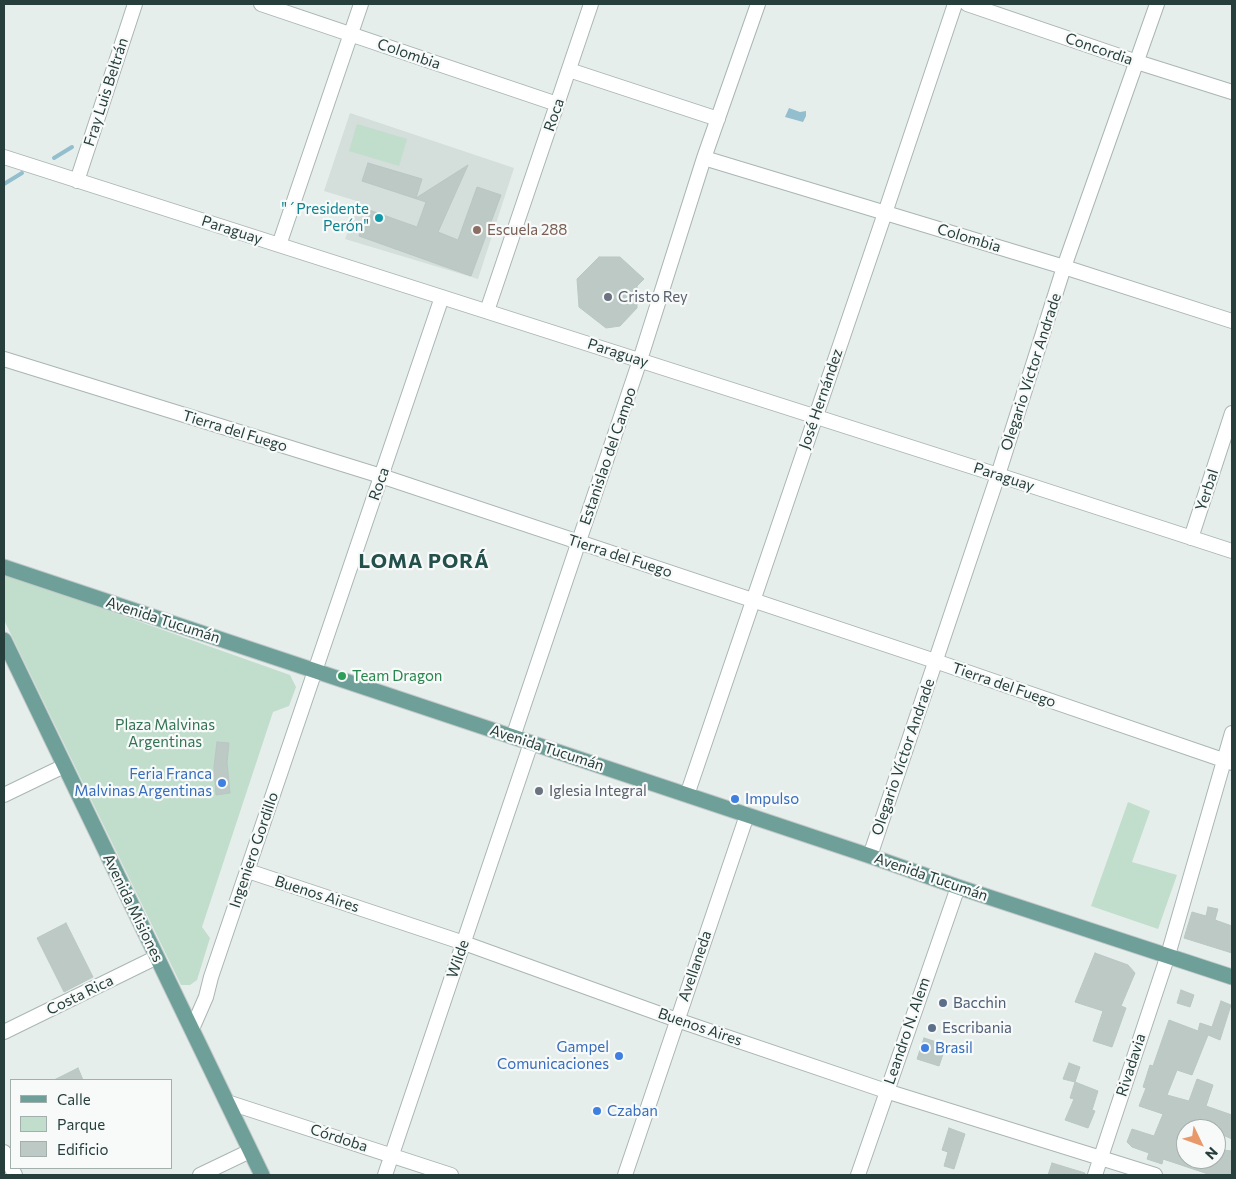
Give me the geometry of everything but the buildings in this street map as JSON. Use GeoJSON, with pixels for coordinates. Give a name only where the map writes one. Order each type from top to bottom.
{"type":"FeatureCollection","features":[{"type":"Feature","properties":{"kind":"main road","name":"Avenida Tucumán"},"geometry":{"type":"LineString","coordinates":[[4,567],[1232,977]]}},
{"type":"Feature","properties":{"kind":"main road","name":"Avenida Misiones"},"geometry":{"type":"LineString","coordinates":[[4,640],[262,1175]]}},
{"type":"Feature","properties":{"kind":"street","name":"Fray Luis Beltrán"},"geometry":{"type":"LineString","coordinates":[[78,180],[135,4]]}},
{"type":"Feature","properties":{"kind":"street","name":"Colombia"},"geometry":{"type":"LineString","coordinates":[[261,4],[557,104]]}},
{"type":"Feature","properties":{"kind":"street"},"geometry":{"type":"LineString","coordinates":[[279,245],[362,4]]}},
{"type":"Feature","properties":{"kind":"street","name":"Roca"},"geometry":{"type":"LineString","coordinates":[[487,311],[591,4]]}},
{"type":"Feature","properties":{"kind":"street","name":"Estanislao del Campo"},"geometry":{"type":"LineString","coordinates":[[513,737],[640,360],[704,158],[758,4]]}},
{"type":"Feature","properties":{"kind":"street","name":"José Hernández"},"geometry":{"type":"LineString","coordinates":[[687,795],[815,416],[886,213],[954,4]]}},
{"type":"Feature","properties":{"kind":"street","name":"Concordia"},"geometry":{"type":"LineString","coordinates":[[967,4],[1232,92]]}},
{"type":"Feature","properties":{"kind":"street","name":"Olegario Víctor Andrade"},"geometry":{"type":"LineString","coordinates":[[870,856],[998,475],[1064,267],[1157,4]]}},
{"type":"Feature","properties":{"kind":"street"},"geometry":{"type":"LineString","coordinates":[[569,70],[718,119]]}},
{"type":"Feature","properties":{"kind":"street","name":"Paraguay"},"geometry":{"type":"LineString","coordinates":[[4,157],[1232,551]]}},
{"type":"Feature","properties":{"kind":"street","name":"Colombia"},"geometry":{"type":"LineString","coordinates":[[704,158],[1064,267],[1232,321]]}},
{"type":"Feature","properties":{"kind":"street","name":"Roca"},"geometry":{"type":"LineString","coordinates":[[315,671],[442,297]]}},
{"type":"Feature","properties":{"kind":"street","name":"Tierra del Fuego"},"geometry":{"type":"LineString","coordinates":[[4,359],[381,476],[935,661],[1228,762]]}},
{"type":"Feature","properties":{"kind":"street","name":"Yerbal"},"geometry":{"type":"LineString","coordinates":[[1191,538],[1232,413]]}},
{"type":"Feature","properties":{"kind":"street","name":"Ingeniero Gordillo"},"geometry":{"type":"LineString","coordinates":[[192,1029],[206,997],[211,977],[315,671]]}},
{"type":"Feature","properties":{"kind":"street","name":"Rivadavia"},"geometry":{"type":"LineString","coordinates":[[1094,1175],[1168,955],[1228,762],[1232,733]]}},
{"type":"Feature","properties":{"kind":"street","name":"Wilde"},"geometry":{"type":"LineString","coordinates":[[386,1175],[531,743]]}},
{"type":"Feature","properties":{"kind":"street"},"geometry":{"type":"LineString","coordinates":[[4,795],[64,766]]}},
{"type":"Feature","properties":{"kind":"street","name":"Avellaneda"},"geometry":{"type":"LineString","coordinates":[[625,1175],[747,815]]}},
{"type":"Feature","properties":{"kind":"street","name":"Buenos Aires"},"geometry":{"type":"LineString","coordinates":[[248,871],[464,943],[677,1020],[886,1091],[1155,1175]]}},
{"type":"Feature","properties":{"kind":"street","name":"Leandro N. Alem"},"geometry":{"type":"LineString","coordinates":[[858,1175],[958,887]]}},
{"type":"Feature","properties":{"kind":"street","name":"Costa Rica"},"geometry":{"type":"LineString","coordinates":[[4,1032],[157,957]]}},
{"type":"Feature","properties":{"kind":"street","name":"Córdoba"},"geometry":{"type":"LineString","coordinates":[[227,1102],[451,1175]]}},
{"type":"Feature","properties":{"kind":"street"},"geometry":{"type":"LineString","coordinates":[[200,1175],[250,1151]]}},
{"type":"Feature","properties":{"kind":"street"},"geometry":{"type":"LineString","coordinates":[[4,1152],[10,1165]]}},
{"type":"Feature","properties":{"kind":"shaded area"},"geometry":{"type":"Polygon","coordinates":[[[350,113],[514,168],[478,279],[345,239],[360,202],[324,191],[350,113]]]}},
{"type":"Feature","properties":{"kind":"green space"},"geometry":{"type":"Polygon","coordinates":[[[357,124],[407,139],[399,166],[349,151],[357,124]]]}},
{"type":"Feature","properties":{"kind":"green space","name":"Plaza Malvinas Argentinas"},"geometry":{"type":"Polygon","coordinates":[[[5,574],[290,675],[296,687],[289,706],[273,712],[202,927],[210,938],[197,980],[190,985],[181,985],[4,620],[5,574]]]}},
{"type":"Feature","properties":{"kind":"green space"},"geometry":{"type":"Polygon","coordinates":[[[1128,802],[1150,811],[1132,862],[1177,875],[1158,929],[1091,906],[1128,802]]]}},
{"type":"Feature","properties":{"kind":"water"},"geometry":{"type":"Polygon","coordinates":[[[789,108],[800,112],[806,111],[803,122],[785,117],[789,108]]]}},
{"type":"Feature","properties":{"kind":"waterway"},"geometry":{"type":"LineString","coordinates":[[54,158],[72,147]]}},
{"type":"Feature","properties":{"kind":"waterway"},"geometry":{"type":"LineString","coordinates":[[4,184],[22,173]]}},
{"type":"Feature","properties":{"kind":"place","name":"\"´Presidente Perón\""},"geometry":{"type":"Point","coordinates":[379,218]}},
{"type":"Feature","properties":{"kind":"place","name":"Escuela 288"},"geometry":{"type":"Point","coordinates":[477,230]}},
{"type":"Feature","properties":{"kind":"place","name":"Cristo Rey"},"geometry":{"type":"Point","coordinates":[608,297]}},
{"type":"Feature","properties":{"kind":"place","name":"Team Dragon"},"geometry":{"type":"Point","coordinates":[342,676]}},
{"type":"Feature","properties":{"kind":"place","name":"Feria Franca Malvinas Argentinas"},"geometry":{"type":"Point","coordinates":[222,783]}},
{"type":"Feature","properties":{"kind":"place","name":"Iglesia Integral"},"geometry":{"type":"Point","coordinates":[539,791]}},
{"type":"Feature","properties":{"kind":"place","name":"Impulso"},"geometry":{"type":"Point","coordinates":[735,799]}},
{"type":"Feature","properties":{"kind":"place","name":"Bacchin"},"geometry":{"type":"Point","coordinates":[943,1003]}},
{"type":"Feature","properties":{"kind":"place","name":"Escribania"},"geometry":{"type":"Point","coordinates":[932,1028]}},
{"type":"Feature","properties":{"kind":"place","name":"Brasil"},"geometry":{"type":"Point","coordinates":[925,1048]}},
{"type":"Feature","properties":{"kind":"place","name":"Gampel Comunicaciones"},"geometry":{"type":"Point","coordinates":[619,1056]}},
{"type":"Feature","properties":{"kind":"place","name":"Czaban"},"geometry":{"type":"Point","coordinates":[597,1111]}},
{"type":"Feature","properties":{"kind":"district","name":"LOMA PORÁ"},"geometry":{"type":"Point","coordinates":[424,561]}}]}
